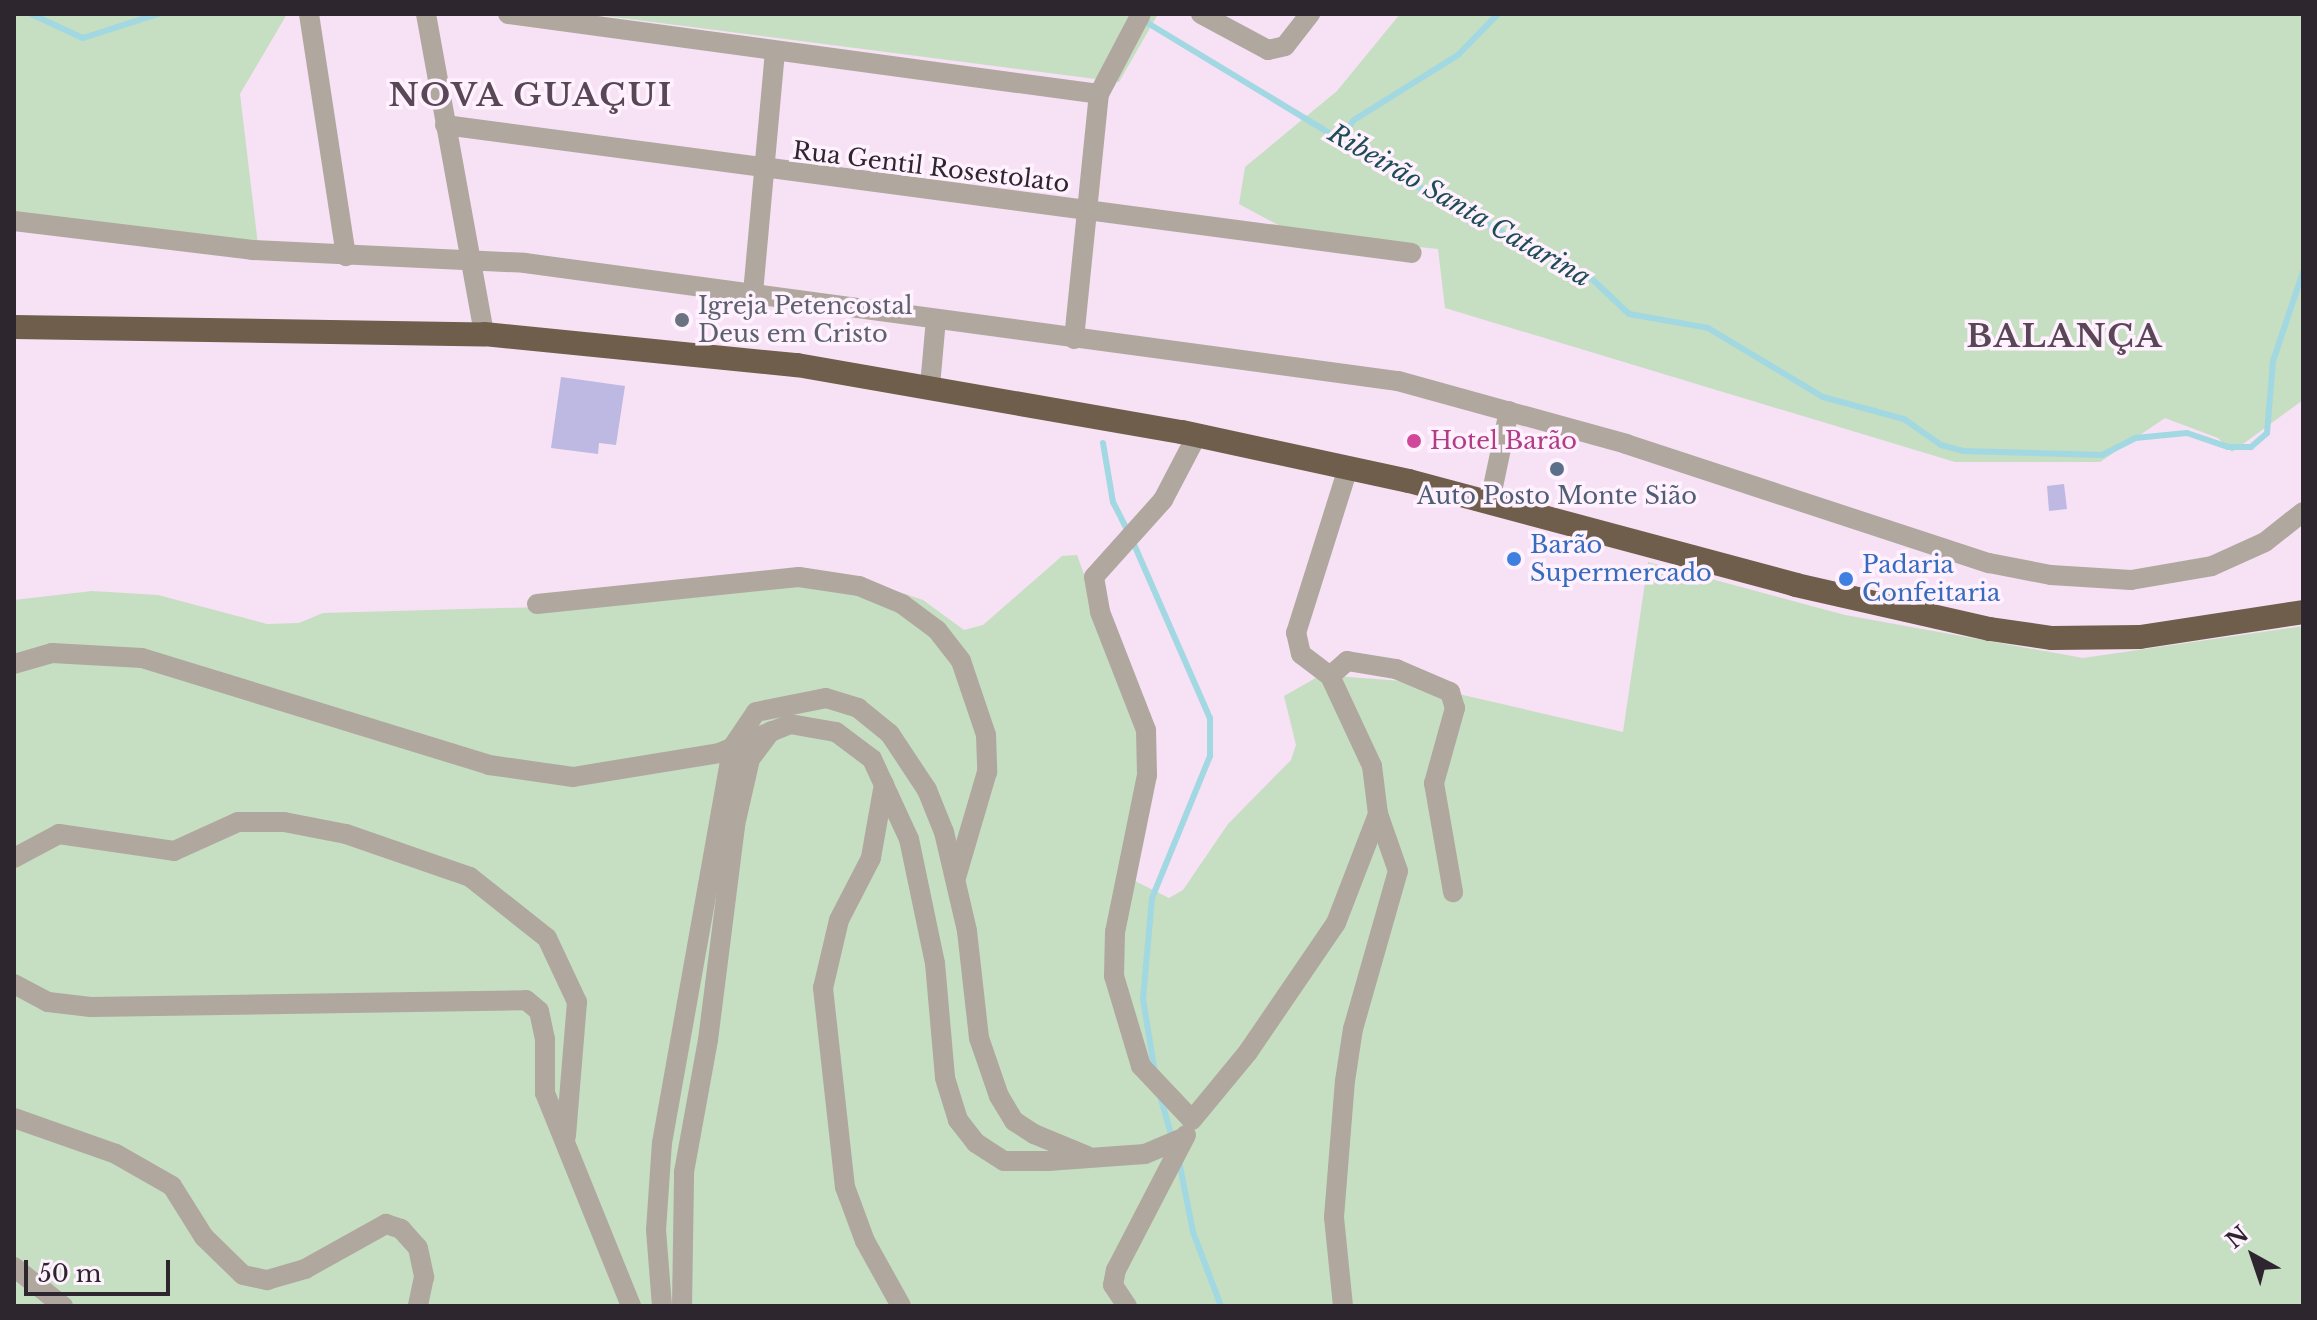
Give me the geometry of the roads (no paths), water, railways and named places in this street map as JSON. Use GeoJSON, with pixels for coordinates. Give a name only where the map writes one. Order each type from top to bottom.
{"type":"FeatureCollection","features":[{"type":"Feature","properties":{"kind":"highway"},"geometry":{"type":"LineString","coordinates":[[14,327],[484,334],[797,365],[1197,435],[1490,501],[1811,589],[2052,638],[2140,637],[2303,612]]}},
{"type":"Feature","properties":{"kind":"street"},"geometry":{"type":"LineString","coordinates":[[309,14],[346,256]]}},
{"type":"Feature","properties":{"kind":"street"},"geometry":{"type":"LineString","coordinates":[[426,14],[484,334]]}},
{"type":"Feature","properties":{"kind":"street"},"geometry":{"type":"LineString","coordinates":[[508,14],[1099,94]]}},
{"type":"Feature","properties":{"kind":"street"},"geometry":{"type":"LineString","coordinates":[[1201,14],[1258,48],[1275,50],[1294,38],[1310,14]]}},
{"type":"Feature","properties":{"kind":"street"},"geometry":{"type":"LineString","coordinates":[[1074,339],[1099,94],[1137,22]]}},
{"type":"Feature","properties":{"kind":"street"},"geometry":{"type":"LineString","coordinates":[[753,293],[760,171],[775,52]]}},
{"type":"Feature","properties":{"kind":"street","name":"Rua Gentil Rosestolato"},"geometry":{"type":"LineString","coordinates":[[445,125],[760,171],[1412,253]]}},
{"type":"Feature","properties":{"kind":"street"},"geometry":{"type":"LineString","coordinates":[[14,221],[346,256],[470,259],[753,293],[1398,381],[1509,411],[1989,563],[2051,575],[2131,580],[2212,566],[2265,542],[2303,512]]}},
{"type":"Feature","properties":{"kind":"street"},"geometry":{"type":"LineString","coordinates":[[930,386],[936,319]]}},
{"type":"Feature","properties":{"kind":"street"},"geometry":{"type":"LineString","coordinates":[[1490,501],[1509,411]]}},
{"type":"Feature","properties":{"kind":"street"},"geometry":{"type":"LineString","coordinates":[[1188,1128],[1141,1066],[1114,976],[1115,932],[1147,775],[1146,730],[1100,612],[1094,577],[1163,500],[1197,435]]}},
{"type":"Feature","properties":{"kind":"street"},"geometry":{"type":"LineString","coordinates":[[1343,1306],[1334,1217],[1345,1081],[1398,871],[1378,814],[1368,754],[1330,676],[1301,654],[1296,633],[1348,468]]}},
{"type":"Feature","properties":{"kind":"street"},"geometry":{"type":"LineString","coordinates":[[537,604],[799,577],[859,586],[902,604],[937,630],[961,661],[986,735],[987,772],[956,877]]}},
{"type":"Feature","properties":{"kind":"street"},"geometry":{"type":"LineString","coordinates":[[14,664],[52,653],[142,658],[489,765],[573,777],[733,746],[772,730],[812,723],[836,732],[872,759],[909,839],[926,906],[935,1022],[958,1120],[976,1143],[1004,1161],[1145,1154],[1188,1128]]}},
{"type":"Feature","properties":{"kind":"street"},"geometry":{"type":"LineString","coordinates":[[1330,676],[1347,661],[1396,669],[1450,692],[1455,708],[1434,783],[1453,892]]}},
{"type":"Feature","properties":{"kind":"street"},"geometry":{"type":"LineString","coordinates":[[662,1306],[656,1230],[662,1143],[733,746],[756,712],[826,698],[858,708],[890,734],[927,790],[956,877],[979,1038],[999,1096],[1014,1121],[1034,1134],[1091,1157]]}},
{"type":"Feature","properties":{"kind":"street"},"geometry":{"type":"LineString","coordinates":[[682,1306],[684,1172],[708,1040],[735,825],[750,759],[772,730]]}},
{"type":"Feature","properties":{"kind":"street"},"geometry":{"type":"LineString","coordinates":[[884,783],[871,858],[839,920],[823,988],[845,1187],[865,1241],[901,1306]]}},
{"type":"Feature","properties":{"kind":"street"},"geometry":{"type":"LineString","coordinates":[[1127,1306],[1113,1285],[1116,1270],[1188,1128],[1248,1052],[1336,923],[1378,814]]}},
{"type":"Feature","properties":{"kind":"street"},"geometry":{"type":"LineString","coordinates":[[14,858],[59,834],[174,851],[238,822],[284,822],[346,834],[470,877],[547,938],[577,1002],[565,1141]]}},
{"type":"Feature","properties":{"kind":"street"},"geometry":{"type":"LineString","coordinates":[[14,984],[48,1002],[91,1007],[526,1000],[539,1011],[545,1093],[631,1306]]}},
{"type":"Feature","properties":{"kind":"street"},"geometry":{"type":"LineString","coordinates":[[14,1118],[116,1154],[172,1186],[204,1237],[243,1275],[267,1280],[305,1269],[386,1224],[401,1229],[418,1248],[424,1277],[418,1306]]}},
{"type":"Feature","properties":{"kind":"street"},"geometry":{"type":"LineString","coordinates":[[14,1267],[63,1306]]}},
{"type":"Feature","properties":{"kind":"waterway","name":"Ribeirão Santa Catarina"},"geometry":{"type":"LineString","coordinates":[[31,14],[83,38],[158,14]]}},
{"type":"Feature","properties":{"kind":"waterway"},"geometry":{"type":"LineString","coordinates":[[1341,139],[1354,120],[1458,55],[1498,14]]}},
{"type":"Feature","properties":{"kind":"waterway","name":"Ribeirão Santa Catarina"},"geometry":{"type":"LineString","coordinates":[[1141,19],[1430,194],[1591,278],[1629,314],[1708,328],[1823,397],[1904,419],[1941,445],[1963,451],[2102,455],[2135,438],[2187,433],[2228,447],[2251,447],[2267,433],[2273,361],[2303,272]]}},
{"type":"Feature","properties":{"kind":"waterway"},"geometry":{"type":"LineString","coordinates":[[1103,443],[1113,502],[1128,532]]}},
{"type":"Feature","properties":{"kind":"waterway"},"geometry":{"type":"LineString","coordinates":[[1133,542],[1210,718],[1210,756],[1152,898],[1143,999],[1155,1073]]}},
{"type":"Feature","properties":{"kind":"waterway"},"geometry":{"type":"LineString","coordinates":[[1161,1099],[1172,1138]]}},
{"type":"Feature","properties":{"kind":"waterway"},"geometry":{"type":"LineString","coordinates":[[1179,1161],[1193,1232],[1221,1306]]}},
{"type":"Feature","properties":{"kind":"place","name":"Igreja Petencostal Deus em Cristo"},"geometry":{"type":"Point","coordinates":[682,320]}},
{"type":"Feature","properties":{"kind":"place","name":"Hotel Barão"},"geometry":{"type":"Point","coordinates":[1414,441]}},
{"type":"Feature","properties":{"kind":"place","name":"Auto Posto Monte Sião"},"geometry":{"type":"Point","coordinates":[1557,469]}},
{"type":"Feature","properties":{"kind":"place","name":"Barão Supermercado"},"geometry":{"type":"Point","coordinates":[1514,559]}},
{"type":"Feature","properties":{"kind":"place","name":"Padaria Confeitaria"},"geometry":{"type":"Point","coordinates":[1846,579]}},
{"type":"Feature","properties":{"kind":"district","name":"NOVA GUAÇUI"},"geometry":{"type":"Point","coordinates":[531,95]}},
{"type":"Feature","properties":{"kind":"district","name":"BALANÇA"},"geometry":{"type":"Point","coordinates":[2065,336]}}]}
